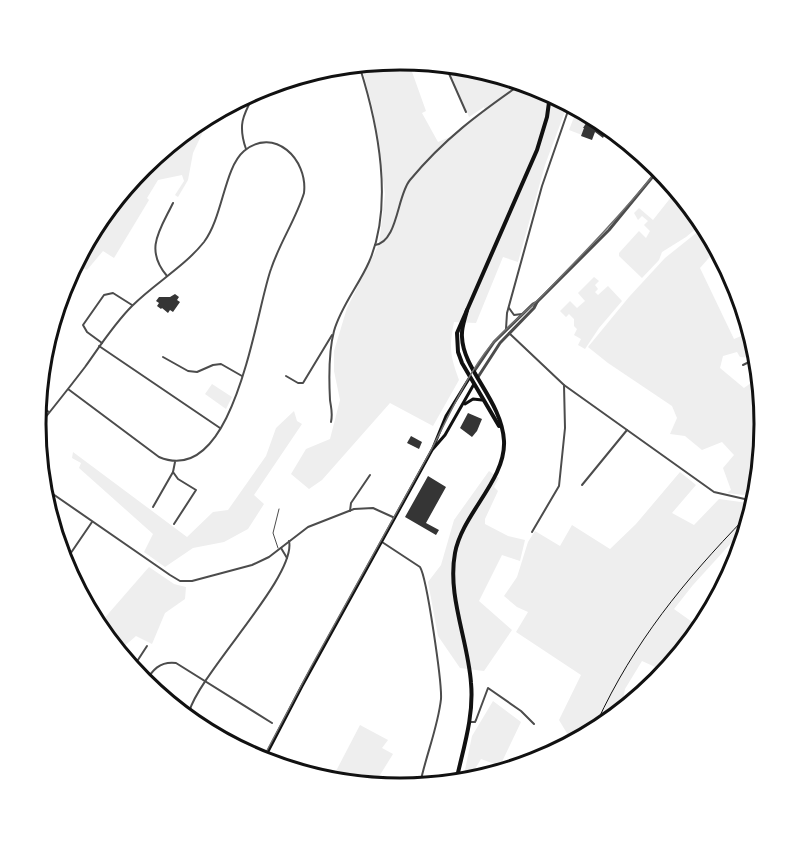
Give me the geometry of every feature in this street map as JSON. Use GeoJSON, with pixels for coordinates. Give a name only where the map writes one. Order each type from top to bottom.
{"type":"FeatureCollection","features":[{"type":"Feature","properties":{"kind":"main road"},"geometry":{"type":"LineString","coordinates":[[502,429],[469,378],[458,352],[457,339],[459,327],[537,150],[549,104]]}},
{"type":"Feature","properties":{"kind":"main road"},"geometry":{"type":"LineString","coordinates":[[458,772],[470,722],[472,683],[455,592],[454,563],[457,544],[464,525],[493,478],[501,460],[504,445],[498,413],[470,362],[462,336],[467,310]]}},
{"type":"Feature","properties":{"kind":"main road"},"geometry":{"type":"LineString","coordinates":[[268,752],[432,450],[446,416],[475,370]]}},
{"type":"Feature","properties":{"kind":"main road"},"geometry":{"type":"LineString","coordinates":[[432,450],[445,435],[478,377]]}},
{"type":"Feature","properties":{"kind":"main road"},"geometry":{"type":"LineString","coordinates":[[461,407],[473,399],[482,400]]}},
{"type":"Feature","properties":{"kind":"street"},"geometry":{"type":"LineString","coordinates":[[286,376],[298,383],[303,383],[333,333],[375,245],[382,200],[382,181],[372,110],[361,73]]}},
{"type":"Feature","properties":{"kind":"street"},"geometry":{"type":"LineString","coordinates":[[449,74],[465,112]]}},
{"type":"Feature","properties":{"kind":"street"},"geometry":{"type":"LineString","coordinates":[[375,245],[381,244],[389,237],[409,181],[446,140],[514,89]]}},
{"type":"Feature","properties":{"kind":"street"},"geometry":{"type":"LineString","coordinates":[[246,149],[241,123],[250,104]]}},
{"type":"Feature","properties":{"kind":"street"},"geometry":{"type":"LineString","coordinates":[[567,113],[542,186],[509,308],[506,329],[564,385],[714,492],[745,499]]}},
{"type":"Feature","properties":{"kind":"street"},"geometry":{"type":"LineString","coordinates":[[46,416],[132,305],[192,255],[210,233],[218,217],[234,165],[246,149],[265,143],[282,147],[299,163],[304,176],[305,188],[300,205],[270,270],[232,406],[220,428],[200,454],[185,461],[175,462],[163,459],[68,390]]}},
{"type":"Feature","properties":{"kind":"street"},"geometry":{"type":"LineString","coordinates":[[475,370],[489,348],[506,329],[537,302],[609,230],[653,177]]}},
{"type":"Feature","properties":{"kind":"street"},"geometry":{"type":"LineString","coordinates":[[167,276],[156,260],[155,244],[173,203]]}},
{"type":"Feature","properties":{"kind":"street"},"geometry":{"type":"LineString","coordinates":[[132,305],[113,293],[104,295],[83,325],[87,332],[101,344],[220,428]]}},
{"type":"Feature","properties":{"kind":"street"},"geometry":{"type":"LineString","coordinates":[[478,377],[492,353],[536,307],[537,302]]}},
{"type":"Feature","properties":{"kind":"street"},"geometry":{"type":"LineString","coordinates":[[509,308],[514,315],[522,314]]}},
{"type":"Feature","properties":{"kind":"street"},"geometry":{"type":"LineString","coordinates":[[331,422],[333,333]]}},
{"type":"Feature","properties":{"kind":"street"},"geometry":{"type":"LineString","coordinates":[[163,357],[193,372],[221,364],[242,376]]}},
{"type":"Feature","properties":{"kind":"street"},"geometry":{"type":"LineString","coordinates":[[743,365],[748,363]]}},
{"type":"Feature","properties":{"kind":"street"},"geometry":{"type":"LineString","coordinates":[[531,532],[559,486],[565,428],[564,385]]}},
{"type":"Feature","properties":{"kind":"street"},"geometry":{"type":"LineString","coordinates":[[582,485],[627,430]]}},
{"type":"Feature","properties":{"kind":"street"},"geometry":{"type":"LineString","coordinates":[[153,507],[175,462]]}},
{"type":"Feature","properties":{"kind":"street"},"geometry":{"type":"LineString","coordinates":[[172,472],[195,490],[174,524]]}},
{"type":"Feature","properties":{"kind":"street"},"geometry":{"type":"LineString","coordinates":[[351,511],[351,503],[370,475]]}},
{"type":"Feature","properties":{"kind":"street"},"geometry":{"type":"LineString","coordinates":[[54,496],[170,575],[185,582],[252,565],[279,549],[311,525],[351,511],[373,508],[394,518]]}},
{"type":"Feature","properties":{"kind":"street"},"geometry":{"type":"LineString","coordinates":[[71,553],[92,522]]}},
{"type":"Feature","properties":{"kind":"street"},"geometry":{"type":"LineString","coordinates":[[190,708],[206,681],[262,603],[287,559],[289,541]]}},
{"type":"Feature","properties":{"kind":"street"},"geometry":{"type":"LineString","coordinates":[[381,542],[421,568],[430,617],[441,697],[422,777]]}},
{"type":"Feature","properties":{"kind":"street"},"geometry":{"type":"LineString","coordinates":[[279,549],[287,559]]}},
{"type":"Feature","properties":{"kind":"street"},"geometry":{"type":"LineString","coordinates":[[137,661],[147,646]]}},
{"type":"Feature","properties":{"kind":"street"},"geometry":{"type":"LineString","coordinates":[[150,674],[155,668],[172,662],[179,664],[272,723]]}},
{"type":"Feature","properties":{"kind":"street"},"geometry":{"type":"LineString","coordinates":[[470,722],[475,722],[488,688],[521,711],[534,724]]}},
{"type":"Feature","properties":{"kind":"lane"},"geometry":{"type":"LineString","coordinates":[[279,509],[273,533],[279,549]]}},
{"type":"Feature","properties":{"kind":"path"},"geometry":{"type":"LineString","coordinates":[[601,714],[613,690],[660,615],[692,575],[738,525]]}},
{"type":"Feature","properties":{"kind":"shaded area"},"geometry":{"type":"Polygon","coordinates":[[[400,70],[412,71],[426,111],[422,113],[438,142],[450,137],[485,110],[484,107],[469,117],[451,75],[514,89],[565,112],[545,165],[518,262],[503,257],[476,323],[454,322],[451,351],[459,380],[433,426],[390,403],[322,480],[309,489],[291,474],[306,449],[330,439],[340,400],[334,371],[334,351],[347,308],[379,244],[385,194],[373,110],[363,73],[400,70]]]}},
{"type":"Feature","properties":{"kind":"shaded area"},"geometry":{"type":"Polygon","coordinates":[[[574,117],[586,124],[582,135],[569,130],[574,117]]]}},
{"type":"Feature","properties":{"kind":"shaded area"},"geometry":{"type":"Polygon","coordinates":[[[204,130],[193,153],[188,180],[178,197],[175,195],[184,181],[182,175],[158,180],[147,198],[149,200],[114,258],[103,251],[87,270],[83,268],[94,247],[134,191],[167,158],[204,130]]]}},
{"type":"Feature","properties":{"kind":"shaded area"},"geometry":{"type":"Polygon","coordinates":[[[671,197],[695,230],[662,252],[659,260],[642,278],[619,256],[619,253],[639,231],[646,238],[650,231],[644,225],[648,221],[642,216],[638,220],[634,213],[639,208],[653,220],[671,197]]]}},
{"type":"Feature","properties":{"kind":"shaded area"},"geometry":{"type":"Polygon","coordinates":[[[697,233],[711,256],[700,268],[734,339],[742,336],[747,358],[740,357],[737,352],[723,356],[720,368],[744,388],[751,383],[754,424],[753,447],[747,492],[744,495],[727,493],[731,490],[723,468],[734,455],[722,442],[702,450],[685,436],[670,434],[677,418],[672,406],[588,347],[665,258],[697,233]]]}},
{"type":"Feature","properties":{"kind":"shaded area"},"geometry":{"type":"Polygon","coordinates":[[[594,277],[599,281],[595,285],[598,289],[595,292],[598,295],[608,286],[622,301],[585,349],[578,345],[581,339],[574,335],[577,329],[574,326],[574,319],[569,314],[566,317],[560,311],[570,301],[577,308],[585,301],[578,293],[594,277]]]}},
{"type":"Feature","properties":{"kind":"shaded area"},"geometry":{"type":"Polygon","coordinates":[[[212,384],[232,397],[226,409],[205,394],[212,384]]]}},
{"type":"Feature","properties":{"kind":"shaded area"},"geometry":{"type":"Polygon","coordinates":[[[294,411],[297,421],[302,424],[254,495],[264,504],[248,529],[224,542],[193,548],[165,567],[144,552],[153,534],[79,468],[81,463],[72,458],[73,452],[187,537],[213,512],[228,510],[266,456],[276,428],[294,411]]]}},
{"type":"Feature","properties":{"kind":"shaded area"},"geometry":{"type":"Polygon","coordinates":[[[489,471],[499,478],[494,487],[498,491],[485,519],[485,524],[508,536],[525,540],[520,561],[502,555],[479,601],[512,630],[484,671],[460,668],[438,636],[428,582],[441,565],[454,520],[489,471]]]}},
{"type":"Feature","properties":{"kind":"shaded area"},"geometry":{"type":"Polygon","coordinates":[[[680,472],[696,485],[672,513],[694,525],[719,499],[744,503],[734,539],[674,609],[692,622],[680,639],[656,667],[642,661],[625,689],[623,697],[568,735],[559,720],[581,675],[516,632],[528,612],[517,607],[504,596],[517,577],[528,542],[535,531],[560,546],[572,525],[610,549],[636,524],[680,472]]]}},
{"type":"Feature","properties":{"kind":"shaded area"},"geometry":{"type":"Polygon","coordinates":[[[149,567],[174,584],[186,587],[185,599],[165,613],[152,644],[136,636],[125,645],[105,618],[149,567]]]}},
{"type":"Feature","properties":{"kind":"shaded area"},"geometry":{"type":"Polygon","coordinates":[[[493,701],[521,722],[502,762],[495,764],[481,759],[475,769],[465,772],[472,736],[493,701]]]}},
{"type":"Feature","properties":{"kind":"shaded area"},"geometry":{"type":"Polygon","coordinates":[[[360,725],[388,740],[382,748],[393,754],[379,777],[336,772],[360,725]]]}},
{"type":"Feature","properties":{"kind":"building"},"geometry":{"type":"Polygon","coordinates":[[[586,124],[604,136],[603,138],[595,132],[592,140],[581,136],[586,124]]]}},
{"type":"Feature","properties":{"kind":"building"},"geometry":{"type":"Polygon","coordinates":[[[175,294],[179,297],[177,300],[180,302],[173,312],[170,310],[168,313],[157,306],[159,303],[156,301],[159,297],[170,297],[175,294]]]}},
{"type":"Feature","properties":{"kind":"building"},"geometry":{"type":"Polygon","coordinates":[[[468,413],[482,419],[472,437],[460,428],[468,413]]]}},
{"type":"Feature","properties":{"kind":"building"},"geometry":{"type":"Polygon","coordinates":[[[411,436],[422,442],[419,449],[407,443],[411,436]]]}},
{"type":"Feature","properties":{"kind":"building"},"geometry":{"type":"Polygon","coordinates":[[[428,476],[446,487],[426,523],[439,530],[436,535],[405,517],[428,476]]]}},
{"type":"Feature","properties":{"kind":"tram line"},"geometry":{"type":"LineString","coordinates":[[266,752],[458,397],[482,357],[497,338],[544,294],[603,232],[652,176]]}}]}
